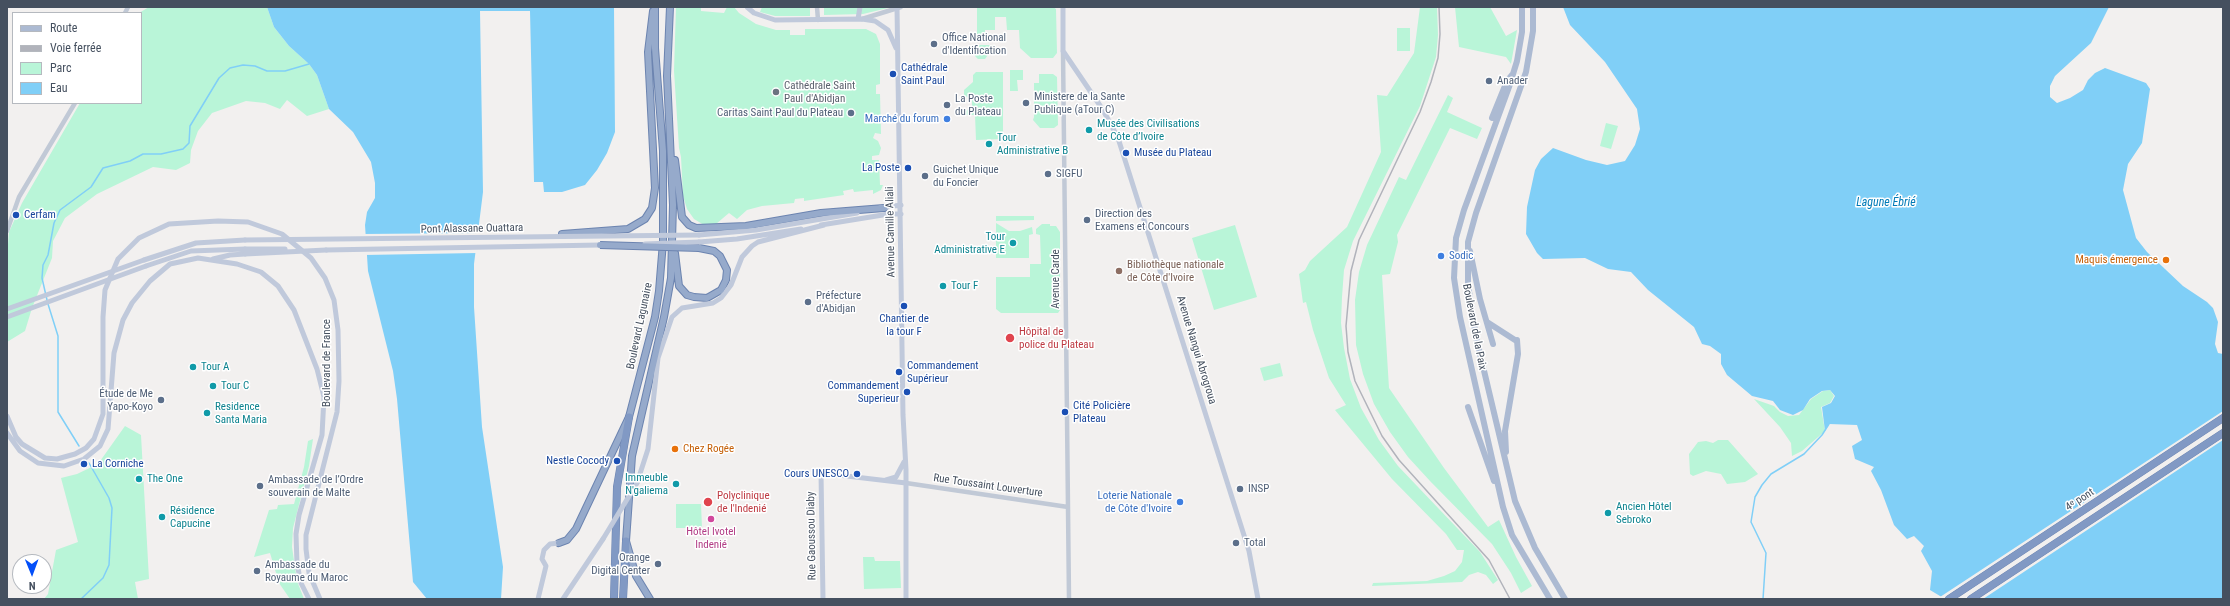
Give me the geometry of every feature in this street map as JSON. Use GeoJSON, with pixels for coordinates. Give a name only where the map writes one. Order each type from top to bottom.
{"type":"FeatureCollection","features":[{"type":"Feature","properties":{"kind":"highway"},"geometry":{"type":"LineString","coordinates":[[501,239],[619,230],[638,224],[648,216],[654,204],[648,52],[650,24],[655,7]]}},
{"type":"Feature","properties":{"kind":"highway","name":"Boulevard Lagunaire"},"geometry":{"type":"LineString","coordinates":[[614,599],[617,487],[630,417],[655,317],[661,276],[663,150],[655,48],[655,7]]}},
{"type":"Feature","properties":{"kind":"highway","name":"Boulevard Lagunaire"},"geometry":{"type":"LineString","coordinates":[[623,599],[632,456],[650,370],[660,335],[671,278],[673,235],[671,141],[667,76],[670,7]]}},
{"type":"Feature","properties":{"kind":"highway"},"geometry":{"type":"LineString","coordinates":[[671,141],[681,211],[685,221],[696,228],[739,227],[821,213],[884,208]]}},
{"type":"Feature","properties":{"kind":"highway"},"geometry":{"type":"LineString","coordinates":[[600,245],[699,245],[714,251],[720,256],[725,264],[727,276],[721,290],[714,295],[700,298],[687,295],[679,286],[673,235]]}},
{"type":"Feature","properties":{"kind":"highway"},"geometry":{"type":"LineString","coordinates":[[658,358],[660,335]]}},
{"type":"Feature","properties":{"kind":"highway"},"geometry":{"type":"LineString","coordinates":[[559,543],[567,540],[576,529],[630,417]]}},
{"type":"Feature","properties":{"kind":"highway","name":"4ᵉ pont"},"geometry":{"type":"LineString","coordinates":[[1949,599],[2223,418]]}},
{"type":"Feature","properties":{"kind":"highway","name":"4ᵉ pont"},"geometry":{"type":"LineString","coordinates":[[1971,599],[2223,433]]}},
{"type":"Feature","properties":{"kind":"highway"},"geometry":{"type":"LineString","coordinates":[[626,541],[636,576],[650,599]]}},
{"type":"Feature","properties":{"kind":"main road"},"geometry":{"type":"LineString","coordinates":[[747,7],[754,13],[771,19],[860,19],[875,21],[886,28],[893,39],[898,56]]}},
{"type":"Feature","properties":{"kind":"main road"},"geometry":{"type":"LineString","coordinates":[[860,7],[860,19]]}},
{"type":"Feature","properties":{"kind":"main road","name":"Avenue Camille Aliali"},"geometry":{"type":"LineString","coordinates":[[899,7],[898,56],[906,483],[906,599]]}},
{"type":"Feature","properties":{"kind":"main road","name":"Avenue Carde"},"geometry":{"type":"LineString","coordinates":[[1063,7],[1063,51]]}},
{"type":"Feature","properties":{"kind":"main road","name":"Boulevard de la Paix"},"geometry":{"type":"LineString","coordinates":[[1522,7],[1521,42],[1513,74],[1464,210],[1456,238],[1456,297],[1499,495],[1512,535],[1550,599]]}},
{"type":"Feature","properties":{"kind":"main road","name":"Boulevard de la Paix"},"geometry":{"type":"LineString","coordinates":[[1533,7],[1533,31],[1526,72],[1476,213],[1468,242],[1468,285],[1476,336],[1507,473],[1515,501],[1535,548],[1565,599]]}},
{"type":"Feature","properties":{"kind":"main road","name":"Avenue Nangui Abrogroua"},"geometry":{"type":"LineString","coordinates":[[1063,51],[1103,110],[1118,138],[1249,551],[1258,599]]}},
{"type":"Feature","properties":{"kind":"main road"},"geometry":{"type":"LineString","coordinates":[[1492,118],[1507,81],[1513,74]]}},
{"type":"Feature","properties":{"kind":"main road","name":"Pont Alassane Ouattara"},"geometry":{"type":"LineString","coordinates":[[7,309],[196,243],[245,240],[501,239],[699,235],[756,230],[901,205]]}},
{"type":"Feature","properties":{"kind":"main road"},"geometry":{"type":"LineString","coordinates":[[699,245],[889,214],[901,214]]}},
{"type":"Feature","properties":{"kind":"main road","name":"Boulevard de France"},"geometry":{"type":"LineString","coordinates":[[7,416],[16,437],[22,444],[45,458],[57,459],[75,454],[86,448],[94,439],[103,414],[103,318],[105,290],[118,259],[139,238],[169,224],[218,221],[248,222],[282,234],[304,250],[320,268],[334,300],[338,325],[339,381],[337,412],[306,535],[309,573],[320,599]]}},
{"type":"Feature","properties":{"kind":"main road"},"geometry":{"type":"LineString","coordinates":[[563,599],[603,539],[637,483],[648,449],[658,358],[668,324],[676,313],[689,306],[705,305],[721,298],[731,285],[742,257],[758,242],[824,225]]}},
{"type":"Feature","properties":{"kind":"main road"},"geometry":{"type":"LineString","coordinates":[[1468,242],[1478,292],[1493,344]]}},
{"type":"Feature","properties":{"kind":"main road","name":"Pont Alassane Ouattara"},"geometry":{"type":"LineString","coordinates":[[245,251],[600,245]]}},
{"type":"Feature","properties":{"kind":"main road"},"geometry":{"type":"LineString","coordinates":[[170,264],[204,249]]}},
{"type":"Feature","properties":{"kind":"main road"},"geometry":{"type":"LineString","coordinates":[[7,317],[177,255],[204,249],[245,251]]}},
{"type":"Feature","properties":{"kind":"main road"},"geometry":{"type":"LineString","coordinates":[[212,259],[245,251]]}},
{"type":"Feature","properties":{"kind":"main road","name":"Boulevard de France"},"geometry":{"type":"LineString","coordinates":[[7,434],[20,451],[38,463],[49,465],[72,464],[95,452],[100,446],[108,429],[114,352],[123,320],[142,290],[161,270],[170,264],[192,259],[212,259],[254,269],[269,278],[278,286],[294,310],[318,369],[324,397],[323,424],[299,515],[296,534],[297,564],[301,583],[309,599]]}},
{"type":"Feature","properties":{"kind":"main road"},"geometry":{"type":"LineString","coordinates":[[1487,322],[1516,340],[1518,354],[1505,431],[1507,473]]}},
{"type":"Feature","properties":{"kind":"main road"},"geometry":{"type":"LineString","coordinates":[[1468,407],[1499,495]]}},
{"type":"Feature","properties":{"kind":"main road","name":"Avenue Camille Aliali"},"geometry":{"type":"LineString","coordinates":[[885,481],[896,477],[900,472],[905,456]]}},
{"type":"Feature","properties":{"kind":"main road","name":"Rue Gaoussou Diaby"},"geometry":{"type":"LineString","coordinates":[[823,599],[821,473],[885,481]]}},
{"type":"Feature","properties":{"kind":"main road"},"geometry":{"type":"LineString","coordinates":[[885,481],[906,483]]}},
{"type":"Feature","properties":{"kind":"main road"},"geometry":{"type":"LineString","coordinates":[[538,599],[546,566],[542,559],[544,550],[550,544],[559,543]]}},
{"type":"Feature","properties":{"kind":"street"},"geometry":{"type":"LineString","coordinates":[[817,7],[818,20]]}},
{"type":"Feature","properties":{"kind":"street"},"geometry":{"type":"LineString","coordinates":[[860,19],[899,7]]}},
{"type":"Feature","properties":{"kind":"street","name":"Avenue Carde"},"geometry":{"type":"LineString","coordinates":[[1063,51],[1069,599]]}},
{"type":"Feature","properties":{"kind":"street"},"geometry":{"type":"LineString","coordinates":[[7,231],[19,197],[74,104]]}},
{"type":"Feature","properties":{"kind":"street","name":"Rue Toussaint Louverture"},"geometry":{"type":"LineString","coordinates":[[906,483],[1068,507]]}},
{"type":"Feature","properties":{"kind":"green space"},"geometry":{"type":"Polygon","coordinates":[[[149,7],[267,7],[274,27],[289,46],[309,64],[317,75],[329,109],[307,116],[287,100],[280,109],[265,103],[246,101],[212,113],[198,131],[191,150],[190,163],[176,170],[153,167],[97,194],[65,218],[53,241],[52,258],[32,308],[25,331],[7,342],[7,257],[9,232],[22,203],[79,104],[142,104],[142,12],[141,12],[149,7]]]}},
{"type":"Feature","properties":{"kind":"green space"},"geometry":{"type":"Polygon","coordinates":[[[676,7],[701,7],[701,11],[724,13],[727,7],[734,7],[739,13],[756,24],[776,30],[790,30],[790,35],[805,35],[805,29],[866,29],[876,34],[880,44],[880,84],[876,85],[876,94],[880,94],[881,134],[875,133],[873,138],[878,141],[881,148],[879,155],[872,156],[872,160],[879,160],[880,185],[883,185],[881,190],[873,194],[873,190],[854,192],[853,189],[843,191],[844,195],[804,201],[804,198],[795,199],[794,203],[762,206],[747,210],[737,219],[729,213],[716,224],[704,225],[694,219],[687,209],[683,196],[674,71],[676,7]]]}},
{"type":"Feature","properties":{"kind":"green space"},"geometry":{"type":"Polygon","coordinates":[[[762,7],[810,7],[810,16],[775,16],[760,12],[762,7]]]}},
{"type":"Feature","properties":{"kind":"green space"},"geometry":{"type":"Polygon","coordinates":[[[824,7],[892,7],[863,14],[824,15],[824,7]]]}},
{"type":"Feature","properties":{"kind":"green space"},"geometry":{"type":"Polygon","coordinates":[[[977,7],[1053,7],[1056,9],[1057,53],[1053,58],[1031,58],[1020,48],[1019,30],[1007,30],[1006,17],[995,17],[995,30],[985,30],[985,40],[977,40],[977,7]]]}},
{"type":"Feature","properties":{"kind":"green space"},"geometry":{"type":"Polygon","coordinates":[[[1420,7],[1437,7],[1438,35],[1436,57],[1420,106],[1353,241],[1344,270],[1341,323],[1344,348],[1350,379],[1361,408],[1379,440],[1398,466],[1480,552],[1498,580],[1493,584],[1486,575],[1478,572],[1469,575],[1462,582],[1372,586],[1373,583],[1427,581],[1444,576],[1455,571],[1462,562],[1464,550],[1457,550],[1446,534],[1392,479],[1335,410],[1346,405],[1329,378],[1313,330],[1306,302],[1303,303],[1299,274],[1305,270],[1310,261],[1347,227],[1381,152],[1377,95],[1387,96],[1414,53],[1420,7]]]}},
{"type":"Feature","properties":{"kind":"green space"},"geometry":{"type":"Polygon","coordinates":[[[1455,7],[1490,7],[1506,36],[1517,30],[1511,64],[1506,57],[1459,47],[1455,7]]]}},
{"type":"Feature","properties":{"kind":"green space"},"geometry":{"type":"Polygon","coordinates":[[[1397,28],[1410,28],[1410,51],[1397,51],[1397,28]]]}},
{"type":"Feature","properties":{"kind":"green space"},"geometry":{"type":"Polygon","coordinates":[[[974,45],[993,45],[993,48],[985,59],[978,59],[975,56],[974,45]]]}},
{"type":"Feature","properties":{"kind":"green space"},"geometry":{"type":"Polygon","coordinates":[[[1010,70],[1023,70],[1023,80],[1017,80],[1018,91],[1010,91],[1010,70]]]}},
{"type":"Feature","properties":{"kind":"green space"},"geometry":{"type":"Polygon","coordinates":[[[976,72],[1003,72],[1003,139],[976,140],[975,115],[966,115],[966,111],[972,106],[972,100],[964,95],[964,90],[973,82],[973,75],[976,72]]]}},
{"type":"Feature","properties":{"kind":"green space"},"geometry":{"type":"Polygon","coordinates":[[[1039,74],[1053,74],[1057,77],[1058,125],[1054,128],[1040,128],[1033,120],[1034,83],[1039,83],[1039,74]]]}},
{"type":"Feature","properties":{"kind":"green space"},"geometry":{"type":"Polygon","coordinates":[[[1448,95],[1453,98],[1447,112],[1482,128],[1477,139],[1450,128],[1397,235],[1398,242],[1390,274],[1382,275],[1389,388],[1444,468],[1488,527],[1499,520],[1516,557],[1532,586],[1521,593],[1511,573],[1492,544],[1408,457],[1390,432],[1374,404],[1363,374],[1356,345],[1355,300],[1359,272],[1367,245],[1399,177],[1406,180],[1448,95]]]}},
{"type":"Feature","properties":{"kind":"green space"},"geometry":{"type":"Polygon","coordinates":[[[1606,123],[1618,126],[1611,149],[1600,146],[1606,123]]]}},
{"type":"Feature","properties":{"kind":"green space"},"geometry":{"type":"Polygon","coordinates":[[[996,216],[1034,216],[1034,220],[996,221],[996,216]]]}},
{"type":"Feature","properties":{"kind":"green space"},"geometry":{"type":"Polygon","coordinates":[[[996,223],[1009,231],[1020,231],[1032,227],[1033,234],[1029,235],[1029,258],[996,258],[996,223]]]}},
{"type":"Feature","properties":{"kind":"green space"},"geometry":{"type":"Polygon","coordinates":[[[1042,224],[1056,226],[1060,232],[1060,310],[1058,313],[1001,313],[996,309],[996,277],[1030,277],[1030,264],[1041,264],[1040,235],[1036,234],[1036,229],[1042,224]]]}},
{"type":"Feature","properties":{"kind":"green space"},"geometry":{"type":"Polygon","coordinates":[[[1235,225],[1257,297],[1214,310],[1192,238],[1235,225]]]}},
{"type":"Feature","properties":{"kind":"green space"},"geometry":{"type":"Polygon","coordinates":[[[1280,363],[1283,376],[1264,381],[1260,368],[1280,363]]]}},
{"type":"Feature","properties":{"kind":"green space"},"geometry":{"type":"Polygon","coordinates":[[[1830,390],[1834,396],[1830,403],[1821,407],[1825,431],[1802,451],[1792,456],[1791,443],[1780,427],[1754,399],[1774,406],[1780,412],[1788,416],[1799,415],[1811,399],[1823,391],[1830,390]]]}},
{"type":"Feature","properties":{"kind":"green space"},"geometry":{"type":"Polygon","coordinates":[[[125,426],[141,435],[149,579],[135,582],[138,599],[44,599],[48,594],[52,594],[52,572],[56,550],[78,542],[61,478],[77,474],[98,464],[125,426]]]}},
{"type":"Feature","properties":{"kind":"green space"},"geometry":{"type":"Polygon","coordinates":[[[313,439],[309,466],[293,528],[292,547],[297,581],[304,599],[290,599],[279,583],[270,553],[254,557],[269,510],[277,509],[278,505],[294,504],[304,467],[308,441],[313,439]]]}},
{"type":"Feature","properties":{"kind":"green space"},"geometry":{"type":"Polygon","coordinates":[[[1718,440],[1728,440],[1758,474],[1745,482],[1727,484],[1721,474],[1706,471],[1693,476],[1690,474],[1689,454],[1698,442],[1706,441],[1713,443],[1718,440]]]}},
{"type":"Feature","properties":{"kind":"green space"},"geometry":{"type":"Polygon","coordinates":[[[676,504],[701,504],[702,528],[676,528],[676,504]]]}},
{"type":"Feature","properties":{"kind":"green space"},"geometry":{"type":"Polygon","coordinates":[[[863,557],[874,557],[875,561],[900,561],[901,588],[864,589],[863,557]]]}},
{"type":"Feature","properties":{"kind":"water"},"geometry":{"type":"Polygon","coordinates":[[[267,7],[614,7],[615,132],[607,153],[597,170],[585,185],[562,192],[544,192],[543,182],[534,182],[530,11],[480,11],[483,192],[474,264],[474,307],[482,427],[503,567],[501,599],[427,599],[413,582],[397,399],[393,371],[368,271],[365,225],[367,212],[375,198],[375,183],[371,162],[353,132],[329,109],[317,75],[309,64],[289,46],[274,27],[267,7]]]}},
{"type":"Feature","properties":{"kind":"water","name":"Lagune Ébrié"},"geometry":{"type":"Polygon","coordinates":[[[1563,7],[2109,7],[2091,43],[2055,76],[2050,86],[2050,97],[2057,103],[2070,98],[2083,90],[2088,80],[2095,73],[2105,68],[2146,83],[2150,89],[2142,143],[2128,164],[2123,190],[2136,238],[2147,252],[2183,286],[2207,302],[2213,308],[2218,322],[2215,344],[2218,353],[2223,354],[2223,599],[1945,599],[1930,590],[1932,571],[1921,551],[1924,546],[1914,536],[1907,539],[1894,525],[1881,490],[1871,471],[1874,467],[1855,459],[1852,446],[1862,440],[1857,425],[1829,424],[1825,431],[1822,407],[1831,403],[1835,396],[1830,390],[1822,391],[1810,399],[1803,410],[1793,415],[1780,410],[1773,401],[1752,396],[1727,375],[1721,364],[1721,354],[1710,346],[1702,344],[1694,327],[1648,290],[1631,272],[1608,269],[1585,258],[1543,259],[1537,253],[1526,234],[1527,207],[1535,170],[1541,159],[1553,148],[1586,160],[1607,165],[1625,161],[1635,145],[1640,129],[1637,109],[1605,62],[1570,25],[1563,7]]]}},
{"type":"Feature","properties":{"kind":"pier"},"geometry":{"type":"Polygon","coordinates":[[[480,233],[477,253],[364,255],[363,234],[480,233]]]}},
{"type":"Feature","properties":{"kind":"pier"},"geometry":{"type":"Polygon","coordinates":[[[2223,411],[2223,440],[1983,599],[1943,599],[1940,597],[2223,411]]]}},
{"type":"Feature","properties":{"kind":"waterway"},"geometry":{"type":"LineString","coordinates":[[47,300],[42,278],[43,265],[48,255],[54,223],[60,210],[91,187],[103,168],[130,161],[143,154],[161,154],[183,149],[189,143],[190,126],[219,78],[230,68],[243,65],[255,66],[267,71],[285,71],[309,64]]}},
{"type":"Feature","properties":{"kind":"waterway"},"geometry":{"type":"LineString","coordinates":[[48,304],[58,336],[58,412],[79,446]]}},
{"type":"Feature","properties":{"kind":"waterway"},"geometry":{"type":"LineString","coordinates":[[1763,599],[1766,553],[1751,522],[1755,497],[1771,474],[1804,454],[1822,435],[1829,424]]}},
{"type":"Feature","properties":{"kind":"waterway"},"geometry":{"type":"LineString","coordinates":[[81,599],[103,578],[109,565],[112,508],[109,498],[89,463]]}},
{"type":"Feature","properties":{"kind":"railway"},"geometry":{"type":"LineString","coordinates":[[1439,7],[1440,34],[1438,58],[1431,82],[1420,112],[1359,240],[1351,271],[1346,326],[1348,352],[1355,381],[1382,436],[1399,460],[1489,560],[1510,599]]}},
{"type":"Feature","properties":{"kind":"place","name":"Office National d'Identification"},"geometry":{"type":"Point","coordinates":[934,44]}},
{"type":"Feature","properties":{"kind":"place","name":"Cathédrale Saint Paul"},"geometry":{"type":"Point","coordinates":[893,74]}},
{"type":"Feature","properties":{"kind":"place","name":"Anader"},"geometry":{"type":"Point","coordinates":[1489,81]}},
{"type":"Feature","properties":{"kind":"place","name":"Cathédrale Saint Paul d'Abidjan"},"geometry":{"type":"Point","coordinates":[776,92]}},
{"type":"Feature","properties":{"kind":"place","name":"Ministere de la Sante Publique (aTour C)"},"geometry":{"type":"Point","coordinates":[1026,103]}},
{"type":"Feature","properties":{"kind":"place","name":"La Poste du Plateau"},"geometry":{"type":"Point","coordinates":[947,105]}},
{"type":"Feature","properties":{"kind":"place","name":"Caritas Saint Paul du Plateau"},"geometry":{"type":"Point","coordinates":[851,113]}},
{"type":"Feature","properties":{"kind":"place","name":"Marché du forum"},"geometry":{"type":"Point","coordinates":[947,119]}},
{"type":"Feature","properties":{"kind":"place","name":"Musée des Civilisations de Côte d’Ivoire"},"geometry":{"type":"Point","coordinates":[1089,130]}},
{"type":"Feature","properties":{"kind":"place","name":"Tour Administrative B"},"geometry":{"type":"Point","coordinates":[989,144]}},
{"type":"Feature","properties":{"kind":"place","name":"Musée du Plateau"},"geometry":{"type":"Point","coordinates":[1126,153]}},
{"type":"Feature","properties":{"kind":"place","name":"La Poste"},"geometry":{"type":"Point","coordinates":[908,168]}},
{"type":"Feature","properties":{"kind":"place","name":"SIGFU"},"geometry":{"type":"Point","coordinates":[1048,174]}},
{"type":"Feature","properties":{"kind":"place","name":"Guichet Unique du Foncier"},"geometry":{"type":"Point","coordinates":[925,176]}},
{"type":"Feature","properties":{"kind":"place","name":"Cerfam"},"geometry":{"type":"Point","coordinates":[16,215]}},
{"type":"Feature","properties":{"kind":"place","name":"Direction des Examens et Concours"},"geometry":{"type":"Point","coordinates":[1087,220]}},
{"type":"Feature","properties":{"kind":"place","name":"Tour Administrative E"},"geometry":{"type":"Point","coordinates":[1013,243]}},
{"type":"Feature","properties":{"kind":"place","name":"Sodic"},"geometry":{"type":"Point","coordinates":[1441,256]}},
{"type":"Feature","properties":{"kind":"place","name":"Maquis émergence"},"geometry":{"type":"Point","coordinates":[2166,260]}},
{"type":"Feature","properties":{"kind":"place","name":"Bibliothèque nationale de Côte d'Ivoire"},"geometry":{"type":"Point","coordinates":[1119,271]}},
{"type":"Feature","properties":{"kind":"place","name":"Tour F"},"geometry":{"type":"Point","coordinates":[943,286]}},
{"type":"Feature","properties":{"kind":"place","name":"Préfecture d'Abidjan"},"geometry":{"type":"Point","coordinates":[808,302]}},
{"type":"Feature","properties":{"kind":"place","name":"Chantier de la tour F"},"geometry":{"type":"Point","coordinates":[904,306]}},
{"type":"Feature","properties":{"kind":"place","name":"Hôpital de police du Plateau"},"geometry":{"type":"Point","coordinates":[1010,338]}},
{"type":"Feature","properties":{"kind":"place","name":"Tour A"},"geometry":{"type":"Point","coordinates":[193,367]}},
{"type":"Feature","properties":{"kind":"place","name":"Commandement Supérieur"},"geometry":{"type":"Point","coordinates":[899,372]}},
{"type":"Feature","properties":{"kind":"place","name":"Tour C"},"geometry":{"type":"Point","coordinates":[213,386]}},
{"type":"Feature","properties":{"kind":"place","name":"Commandement Superieur"},"geometry":{"type":"Point","coordinates":[907,392]}},
{"type":"Feature","properties":{"kind":"place","name":"Étude de Me Yapo-Koyo"},"geometry":{"type":"Point","coordinates":[161,400]}},
{"type":"Feature","properties":{"kind":"place","name":"Cité Policière Plateau"},"geometry":{"type":"Point","coordinates":[1065,412]}},
{"type":"Feature","properties":{"kind":"place","name":"Residence Santa Maria"},"geometry":{"type":"Point","coordinates":[207,413]}},
{"type":"Feature","properties":{"kind":"place","name":"Chez Rogée"},"geometry":{"type":"Point","coordinates":[675,449]}},
{"type":"Feature","properties":{"kind":"place","name":"Nestle Cocody"},"geometry":{"type":"Point","coordinates":[617,461]}},
{"type":"Feature","properties":{"kind":"place","name":"La Corniche"},"geometry":{"type":"Point","coordinates":[84,464]}},
{"type":"Feature","properties":{"kind":"place","name":"Cours UNESCO"},"geometry":{"type":"Point","coordinates":[857,474]}},
{"type":"Feature","properties":{"kind":"place","name":"The One"},"geometry":{"type":"Point","coordinates":[139,479]}},
{"type":"Feature","properties":{"kind":"place","name":"Immeuble N'galiema"},"geometry":{"type":"Point","coordinates":[676,484]}},
{"type":"Feature","properties":{"kind":"place","name":"Ambassade de l’Ordre souverain de Malte"},"geometry":{"type":"Point","coordinates":[260,486]}},
{"type":"Feature","properties":{"kind":"place","name":"INSP"},"geometry":{"type":"Point","coordinates":[1240,489]}},
{"type":"Feature","properties":{"kind":"place","name":"Polyclinique de l'Indenié"},"geometry":{"type":"Point","coordinates":[708,502]}},
{"type":"Feature","properties":{"kind":"place","name":"Loterie Nationale de Côte d'Ivoire"},"geometry":{"type":"Point","coordinates":[1180,502]}},
{"type":"Feature","properties":{"kind":"place","name":"Ancien Hôtel Sebroko"},"geometry":{"type":"Point","coordinates":[1608,513]}},
{"type":"Feature","properties":{"kind":"place","name":"Résidence Capucine"},"geometry":{"type":"Point","coordinates":[162,517]}},
{"type":"Feature","properties":{"kind":"place","name":"Hôtel Ivotel Indenié"},"geometry":{"type":"Point","coordinates":[711,519]}},
{"type":"Feature","properties":{"kind":"place","name":"Total"},"geometry":{"type":"Point","coordinates":[1236,543]}},
{"type":"Feature","properties":{"kind":"place","name":"Orange Digital Center"},"geometry":{"type":"Point","coordinates":[658,564]}},
{"type":"Feature","properties":{"kind":"place","name":"Ambassade du Royaume du Maroc"},"geometry":{"type":"Point","coordinates":[257,571]}}]}
